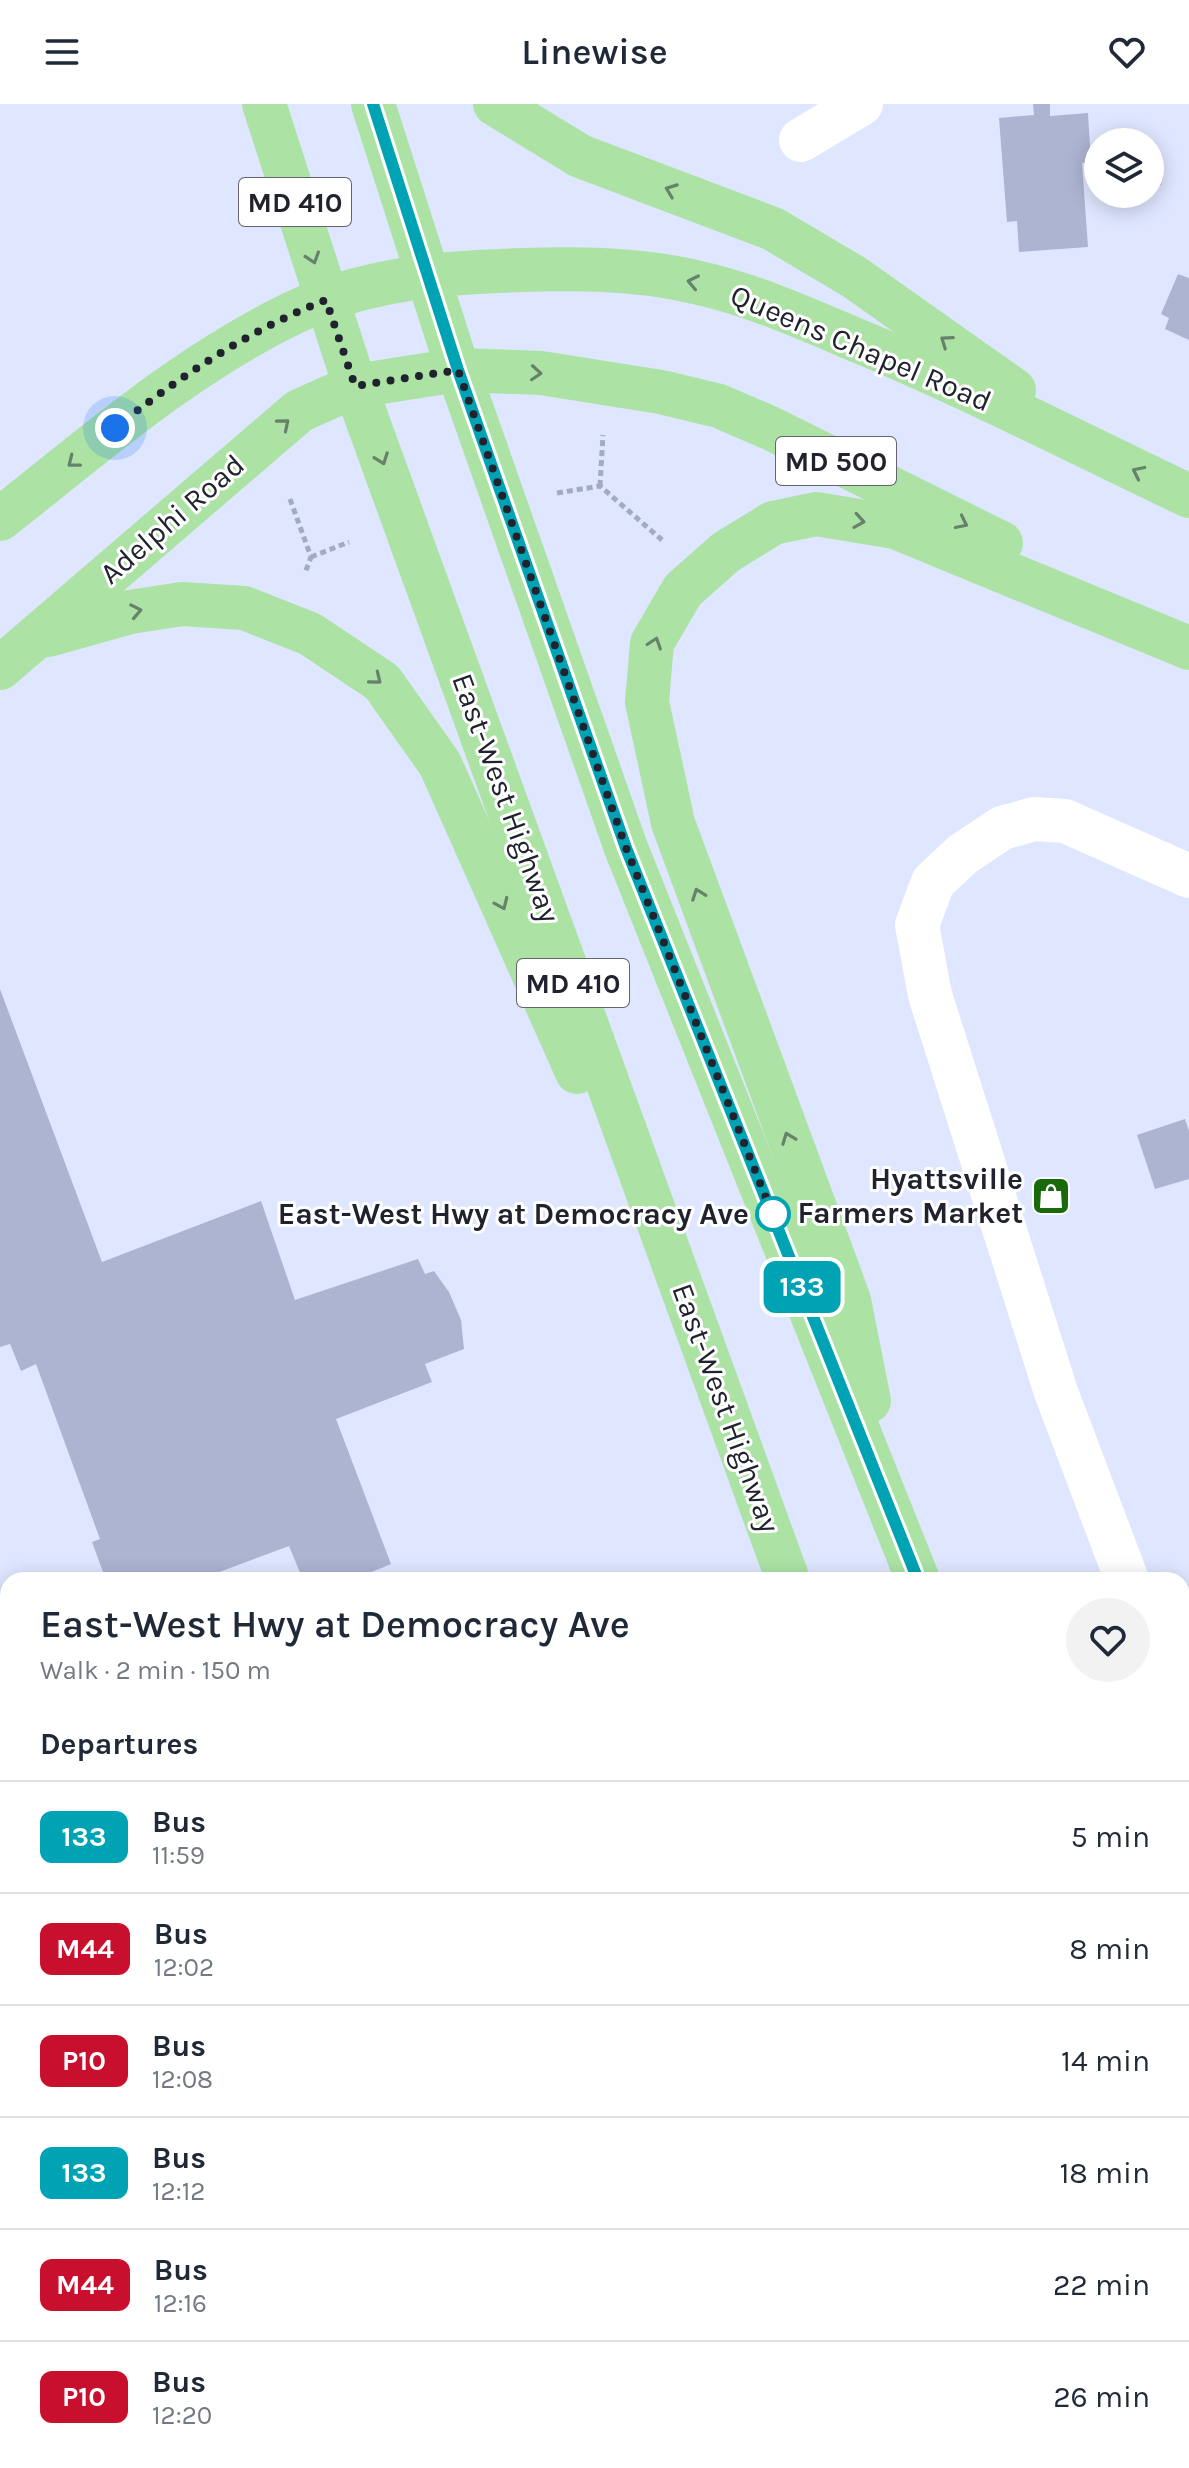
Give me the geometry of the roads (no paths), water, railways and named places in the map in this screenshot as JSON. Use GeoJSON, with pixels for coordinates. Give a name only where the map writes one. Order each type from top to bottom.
{"type":"FeatureCollection","features":[{"type":"Feature","properties":{"kind":"main road","name":"East-West Highway"},"geometry":{"type":"LineString","coordinates":[[264,104],[355,386],[785,1572]]}},
{"type":"Feature","properties":{"kind":"main road","name":"MD 410"},"geometry":{"type":"LineString","coordinates":[[373,104],[458,370],[626,848],[915,1572]]}},
{"type":"Feature","properties":{"kind":"main road"},"geometry":{"type":"LineString","coordinates":[[495,104],[580,156],[773,229],[854,277],[1100,453]]}},
{"type":"Feature","properties":{"kind":"main road","name":"Queens Chapel Road"},"geometry":{"type":"LineString","coordinates":[[326,300],[429,273],[618,270],[695,281],[784,309],[898,357],[1189,496]]}},
{"type":"Feature","properties":{"kind":"main road"},"geometry":{"type":"LineString","coordinates":[[0,519],[138,410],[218,354],[296,311],[326,300]]}},
{"type":"Feature","properties":{"kind":"main road","name":"MD 500"},"geometry":{"type":"LineString","coordinates":[[355,386],[458,370],[541,373],[661,392],[719,406],[1189,634]]}},
{"type":"Feature","properties":{"kind":"main road","name":"Adelphi Road"},"geometry":{"type":"LineString","coordinates":[[0,668],[299,411],[355,386]]}},
{"type":"Feature","properties":{"kind":"main road"},"geometry":{"type":"LineString","coordinates":[[892,1509],[849,1300],[673,823],[647,702],[652,643],[683,590],[726,552],[773,523],[816,514],[895,527],[1189,648]]}},
{"type":"Feature","properties":{"kind":"main road"},"geometry":{"type":"LineString","coordinates":[[34,639],[130,612],[182,604],[244,608],[310,634],[382,682],[440,764],[722,1396]]}},
{"type":"Feature","properties":{"kind":"street"},"geometry":{"type":"LineString","coordinates":[[801,140],[861,104]]}},
{"type":"Feature","properties":{"kind":"street"},"geometry":{"type":"LineString","coordinates":[[1124,1572],[1056,1392],[930,995],[917,925],[933,882],[963,854],[1002,828],[1034,819],[1065,821],[1189,876]]}},
{"type":"Feature","properties":{"kind":"place","name":"Hyattsville Farmers Market"},"geometry":{"type":"Point","coordinates":[1051,1196]}},
{"type":"Feature","properties":{"kind":"place","name":"East-West Hwy at Democracy Ave"},"geometry":{"type":"Point","coordinates":[773,1214]}}]}
